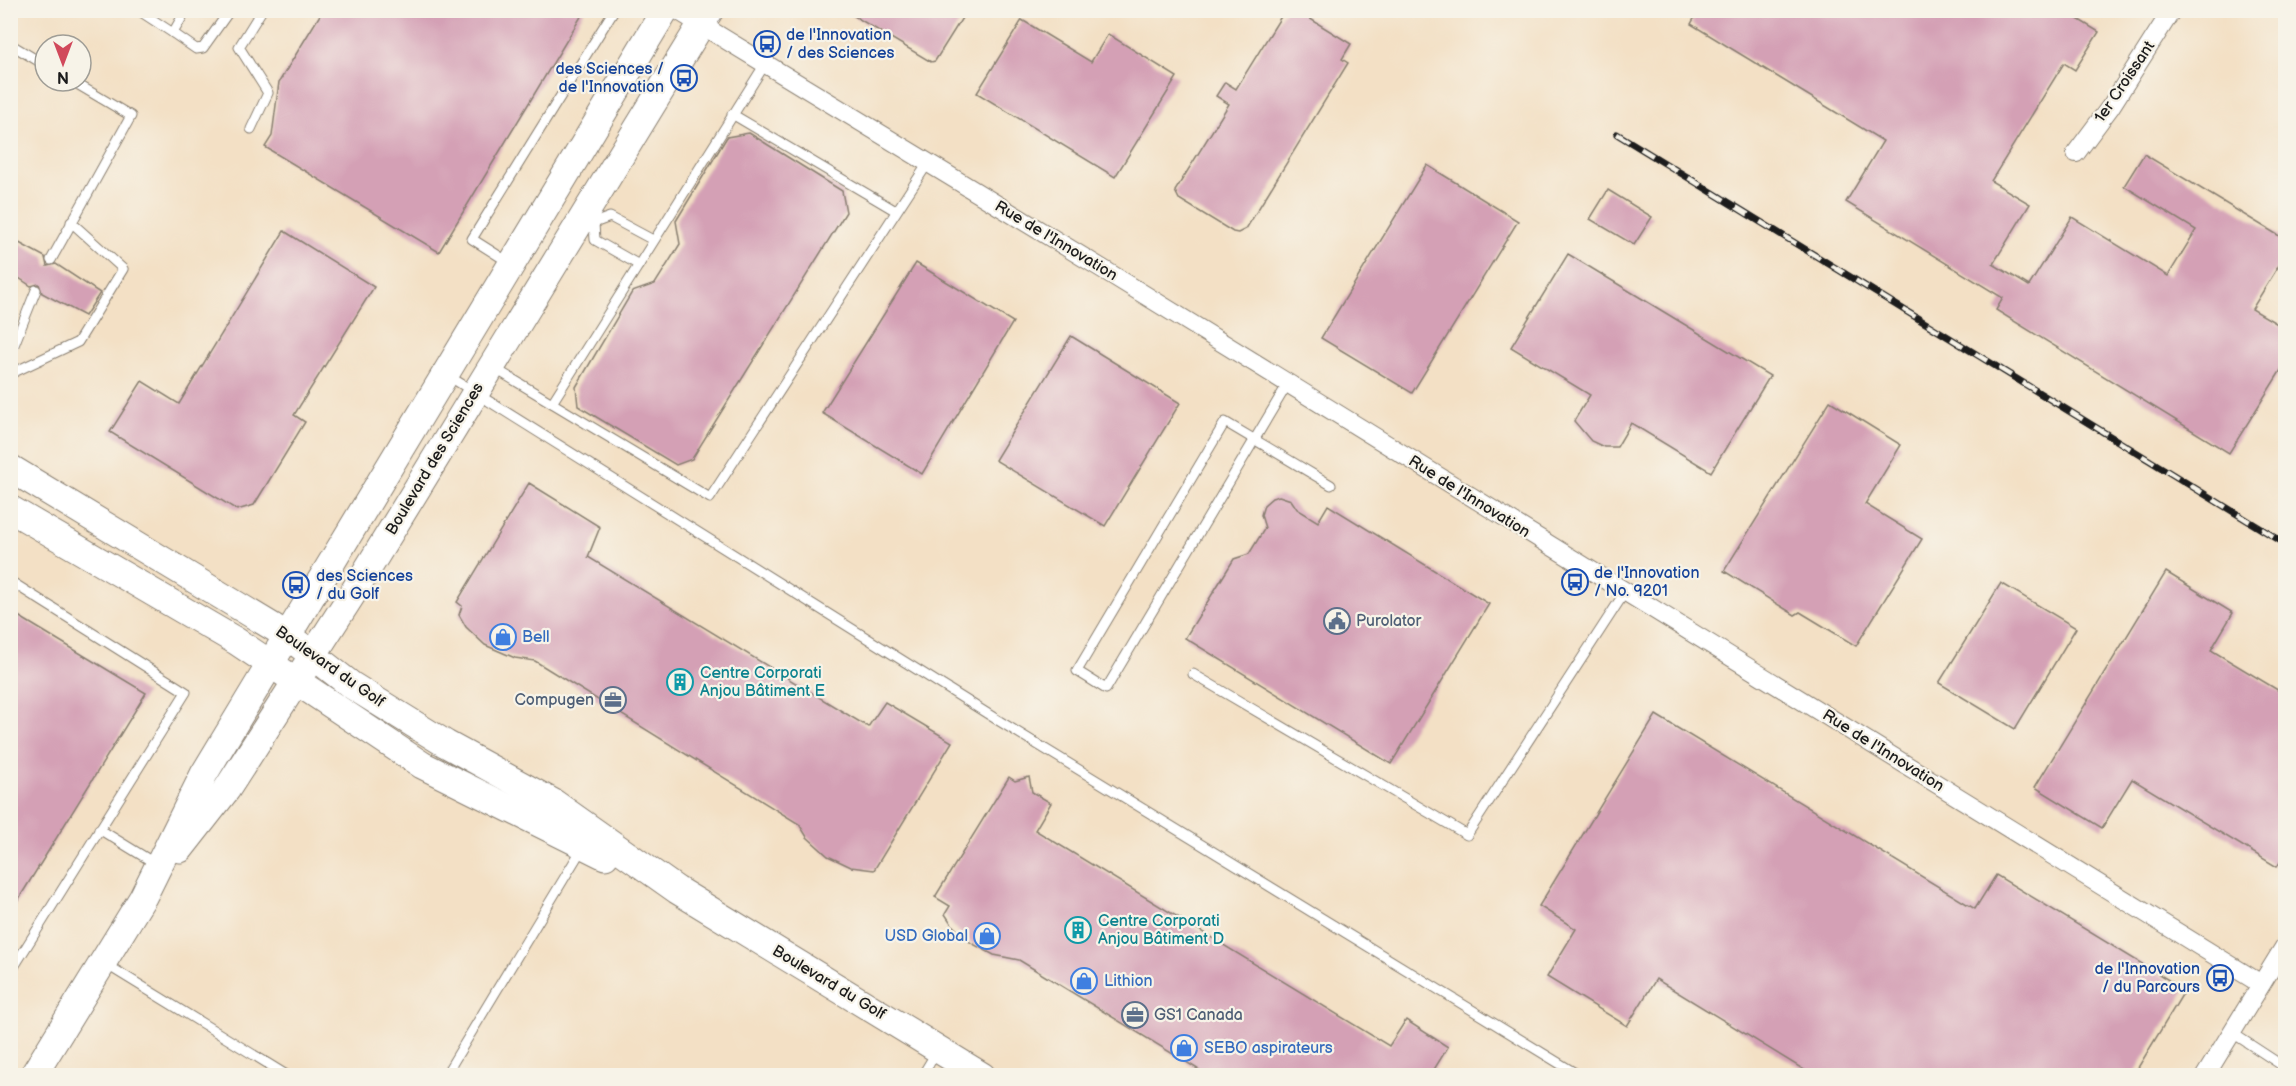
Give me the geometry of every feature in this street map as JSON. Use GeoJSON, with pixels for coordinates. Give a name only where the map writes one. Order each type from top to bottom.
{"type":"FeatureCollection","features":[{"type":"Feature","properties":{"kind":"street","name":"Boulevard des Sciences"},"geometry":{"type":"LineString","coordinates":[[143,897],[204,774],[665,10]]}},
{"type":"Feature","properties":{"kind":"street","name":"Rue de l'Innovation"},"geometry":{"type":"LineString","coordinates":[[677,10],[706,18],[765,64],[2261,984]]}},
{"type":"Feature","properties":{"kind":"street","name":"1er Croissant"},"geometry":{"type":"LineString","coordinates":[[2076,153],[2111,106],[2172,10]]}},
{"type":"Feature","properties":{"kind":"street","name":"Boulevard des Sciences"},"geometry":{"type":"LineString","coordinates":[[33,1076],[143,897],[226,789],[313,656],[476,392],[589,220],[706,18]]}},
{"type":"Feature","properties":{"kind":"street","name":"Boulevard du Golf"},"geometry":{"type":"LineString","coordinates":[[10,468],[288,636],[351,685],[437,738],[554,803],[676,890],[982,1076]]}},
{"type":"Feature","properties":{"kind":"street","name":"Boulevard du Golf"},"geometry":{"type":"LineString","coordinates":[[11,510],[236,641],[422,765],[676,890]]}},
{"type":"Feature","properties":{"kind":"street"},"geometry":{"type":"LineString","coordinates":[[2205,1076],[2286,944]]}},
{"type":"Feature","properties":{"kind":"lane"},"geometry":{"type":"LineString","coordinates":[[138,10],[196,49],[203,48],[230,10]]}},
{"type":"Feature","properties":{"kind":"lane"},"geometry":{"type":"LineString","coordinates":[[173,33],[186,10]]}},
{"type":"Feature","properties":{"kind":"lane"},"geometry":{"type":"LineString","coordinates":[[251,129],[268,93],[239,47],[262,10]]}},
{"type":"Feature","properties":{"kind":"lane"},"geometry":{"type":"LineString","coordinates":[[512,264],[472,239],[614,10]]}},
{"type":"Feature","properties":{"kind":"lane"},"geometry":{"type":"LineString","coordinates":[[10,44],[33,58]]}},
{"type":"Feature","properties":{"kind":"lane"},"geometry":{"type":"LineString","coordinates":[[552,403],[765,64]]}},
{"type":"Feature","properties":{"kind":"lane"},"geometry":{"type":"LineString","coordinates":[[51,260],[131,116],[92,93]]}},
{"type":"Feature","properties":{"kind":"lane"},"geometry":{"type":"LineString","coordinates":[[732,114],[896,211]]}},
{"type":"Feature","properties":{"kind":"lane"},"geometry":{"type":"LineString","coordinates":[[492,367],[710,498],[927,163]]}},
{"type":"Feature","properties":{"kind":"lane"},"geometry":{"type":"LineString","coordinates":[[639,265],[595,240],[589,220],[610,217],[653,240]]}},
{"type":"Feature","properties":{"kind":"lane"},"geometry":{"type":"LineString","coordinates":[[10,374],[78,342],[123,269],[71,222]]}},
{"type":"Feature","properties":{"kind":"lane"},"geometry":{"type":"LineString","coordinates":[[10,355],[36,290]]}},
{"type":"Feature","properties":{"kind":"lane"},"geometry":{"type":"LineString","coordinates":[[445,374],[1006,725],[1580,1076]]}},
{"type":"Feature","properties":{"kind":"lane"},"geometry":{"type":"LineString","coordinates":[[1287,385],[1255,440],[1106,689],[1077,671],[1225,422],[1255,440],[1331,485]]}},
{"type":"Feature","properties":{"kind":"lane"},"geometry":{"type":"LineString","coordinates":[[10,581],[186,692],[10,973]]}},
{"type":"Feature","properties":{"kind":"lane"},"geometry":{"type":"LineString","coordinates":[[1193,674],[1467,835],[1625,592]]}},
{"type":"Feature","properties":{"kind":"lane"},"geometry":{"type":"LineString","coordinates":[[99,829],[158,866]]}},
{"type":"Feature","properties":{"kind":"lane"},"geometry":{"type":"LineString","coordinates":[[445,1076],[584,845]]}},
{"type":"Feature","properties":{"kind":"lane"},"geometry":{"type":"LineString","coordinates":[[102,962],[288,1076]]}},
{"type":"Feature","properties":{"kind":"lane"},"geometry":{"type":"LineString","coordinates":[[2231,1032],[2286,1068]]}},
{"type":"Feature","properties":{"kind":"lane"},"geometry":{"type":"LineString","coordinates":[[922,1076],[939,1049]]}},
{"type":"Feature","properties":{"kind":"building"},"geometry":{"type":"Polygon","coordinates":[[[323,10],[585,10],[439,252],[265,147],[272,136],[279,82],[323,10]]]}},
{"type":"Feature","properties":{"kind":"building"},"geometry":{"type":"Polygon","coordinates":[[[844,10],[967,10],[935,61],[931,62],[844,10]]]}},
{"type":"Feature","properties":{"kind":"building"},"geometry":{"type":"Polygon","coordinates":[[[1285,10],[1296,10],[1351,44],[1342,59],[1348,63],[1246,229],[1238,233],[1233,232],[1179,199],[1175,191],[1229,104],[1216,96],[1225,82],[1236,89],[1285,10]]]}},
{"type":"Feature","properties":{"kind":"building"},"geometry":{"type":"Polygon","coordinates":[[[1699,10],[2063,10],[2099,32],[2075,70],[2064,63],[1991,181],[2030,204],[1993,264],[2029,286],[2072,217],[2168,276],[2196,230],[2124,186],[2144,154],[2286,240],[2286,254],[2252,309],[2286,329],[2286,362],[2229,453],[1996,310],[2003,298],[1846,202],[1883,141],[1691,24],[1699,10]]]}},
{"type":"Feature","properties":{"kind":"building"},"geometry":{"type":"Polygon","coordinates":[[[1022,20],[1091,62],[1108,34],[1177,77],[1115,177],[977,93],[1022,20]]]}},
{"type":"Feature","properties":{"kind":"building"},"geometry":{"type":"Polygon","coordinates":[[[749,133],[842,191],[846,212],[692,459],[676,465],[578,406],[576,387],[632,292],[655,284],[680,244],[676,221],[727,137],[749,133]]]}},
{"type":"Feature","properties":{"kind":"building"},"geometry":{"type":"Polygon","coordinates":[[[1427,165],[1518,221],[1412,393],[1321,338],[1427,165]]]}},
{"type":"Feature","properties":{"kind":"building"},"geometry":{"type":"Polygon","coordinates":[[[1608,190],[1652,217],[1634,245],[1590,219],[1608,190]]]}},
{"type":"Feature","properties":{"kind":"building"},"geometry":{"type":"Polygon","coordinates":[[[284,231],[374,287],[294,415],[305,422],[254,505],[237,510],[110,432],[142,381],[179,404],[284,231]]]}},
{"type":"Feature","properties":{"kind":"building"},"geometry":{"type":"Polygon","coordinates":[[[10,238],[45,257],[47,266],[56,264],[100,293],[85,316],[42,293],[39,284],[31,286],[10,272],[10,238]]]}},
{"type":"Feature","properties":{"kind":"building"},"geometry":{"type":"Polygon","coordinates":[[[1568,254],[1770,376],[1711,472],[1631,423],[1617,447],[1604,447],[1591,441],[1574,421],[1590,395],[1511,347],[1568,254]]]}},
{"type":"Feature","properties":{"kind":"building"},"geometry":{"type":"Polygon","coordinates":[[[916,263],[1013,322],[922,474],[822,413],[916,263]]]}},
{"type":"Feature","properties":{"kind":"building"},"geometry":{"type":"Polygon","coordinates":[[[1071,336],[1180,403],[1105,526],[995,460],[1071,336]]]}},
{"type":"Feature","properties":{"kind":"building"},"geometry":{"type":"Polygon","coordinates":[[[1830,401],[1901,445],[1865,504],[1922,539],[1856,646],[1800,612],[1795,615],[1724,571],[1830,401]]]}},
{"type":"Feature","properties":{"kind":"building","name":"Centre Corporati Anjou Bâtiment E"},"geometry":{"type":"Polygon","coordinates":[[[529,483],[600,527],[588,557],[868,727],[885,702],[952,742],[874,870],[851,867],[828,856],[807,837],[799,824],[535,661],[515,658],[485,645],[466,627],[459,615],[462,606],[457,602],[529,483]]]}},
{"type":"Feature","properties":{"kind":"building","name":"Purolator"},"geometry":{"type":"Polygon","coordinates":[[[1279,496],[1291,500],[1297,509],[1318,522],[1328,505],[1489,604],[1391,764],[1185,638],[1234,559],[1249,554],[1265,528],[1261,515],[1264,505],[1272,498],[1279,496]]]}},
{"type":"Feature","properties":{"kind":"building"},"geometry":{"type":"Polygon","coordinates":[[[2166,572],[2233,613],[2211,650],[2286,695],[2286,853],[2277,867],[2132,779],[2102,828],[2035,787],[2166,572]]]}},
{"type":"Feature","properties":{"kind":"building"},"geometry":{"type":"Polygon","coordinates":[[[2001,583],[2076,628],[2015,729],[1939,683],[2001,583]]]}},
{"type":"Feature","properties":{"kind":"building"},"geometry":{"type":"Polygon","coordinates":[[[10,611],[146,693],[10,913],[10,611]]]}},
{"type":"Feature","properties":{"kind":"building"},"geometry":{"type":"Polygon","coordinates":[[[1656,715],[1975,909],[1996,875],[2185,990],[2133,1076],[1814,1076],[1656,979],[1627,1026],[1547,977],[1576,929],[1539,906],[1656,715]]]}},
{"type":"Feature","properties":{"kind":"building","name":"Centre Corporati Anjou Bâtiment D"},"geometry":{"type":"Polygon","coordinates":[[[1009,777],[1015,781],[1029,777],[1032,792],[1051,803],[1035,830],[1389,1046],[1406,1020],[1448,1047],[1430,1076],[1209,1076],[1019,960],[994,955],[971,943],[953,926],[945,914],[950,906],[935,897],[1009,777]]]}},
{"type":"Feature","properties":{"kind":"railway"},"geometry":{"type":"LineString","coordinates":[[1617,134],[2286,544]]}},
{"type":"Feature","properties":{"kind":"place","name":"de l'Innovation / des Sciences"},"geometry":{"type":"Point","coordinates":[767,44]}},
{"type":"Feature","properties":{"kind":"place","name":"des Sciences / de l'Innovation"},"geometry":{"type":"Point","coordinates":[684,78]}},
{"type":"Feature","properties":{"kind":"place","name":"de l'Innovation / No. 9201"},"geometry":{"type":"Point","coordinates":[1575,582]}},
{"type":"Feature","properties":{"kind":"place","name":"des Sciences / du Golf"},"geometry":{"type":"Point","coordinates":[296,585]}},
{"type":"Feature","properties":{"kind":"place","name":"Purolator"},"geometry":{"type":"Point","coordinates":[1337,621]}},
{"type":"Feature","properties":{"kind":"place","name":"Bell"},"geometry":{"type":"Point","coordinates":[503,637]}},
{"type":"Feature","properties":{"kind":"place","name":"Centre Corporati Anjou Bâtiment E"},"geometry":{"type":"Point","coordinates":[680,682]}},
{"type":"Feature","properties":{"kind":"place","name":"Compugen"},"geometry":{"type":"Point","coordinates":[613,700]}},
{"type":"Feature","properties":{"kind":"place","name":"Centre Corporati Anjou Bâtiment D"},"geometry":{"type":"Point","coordinates":[1078,930]}},
{"type":"Feature","properties":{"kind":"place","name":"USD Global"},"geometry":{"type":"Point","coordinates":[987,936]}},
{"type":"Feature","properties":{"kind":"place","name":"de l'Innovation / du Parcours"},"geometry":{"type":"Point","coordinates":[2220,978]}},
{"type":"Feature","properties":{"kind":"place","name":"Lithion"},"geometry":{"type":"Point","coordinates":[1084,981]}},
{"type":"Feature","properties":{"kind":"place","name":"GS1 Canada"},"geometry":{"type":"Point","coordinates":[1135,1015]}},
{"type":"Feature","properties":{"kind":"place","name":"SEBO aspirateurs"},"geometry":{"type":"Point","coordinates":[1184,1048]}}]}
